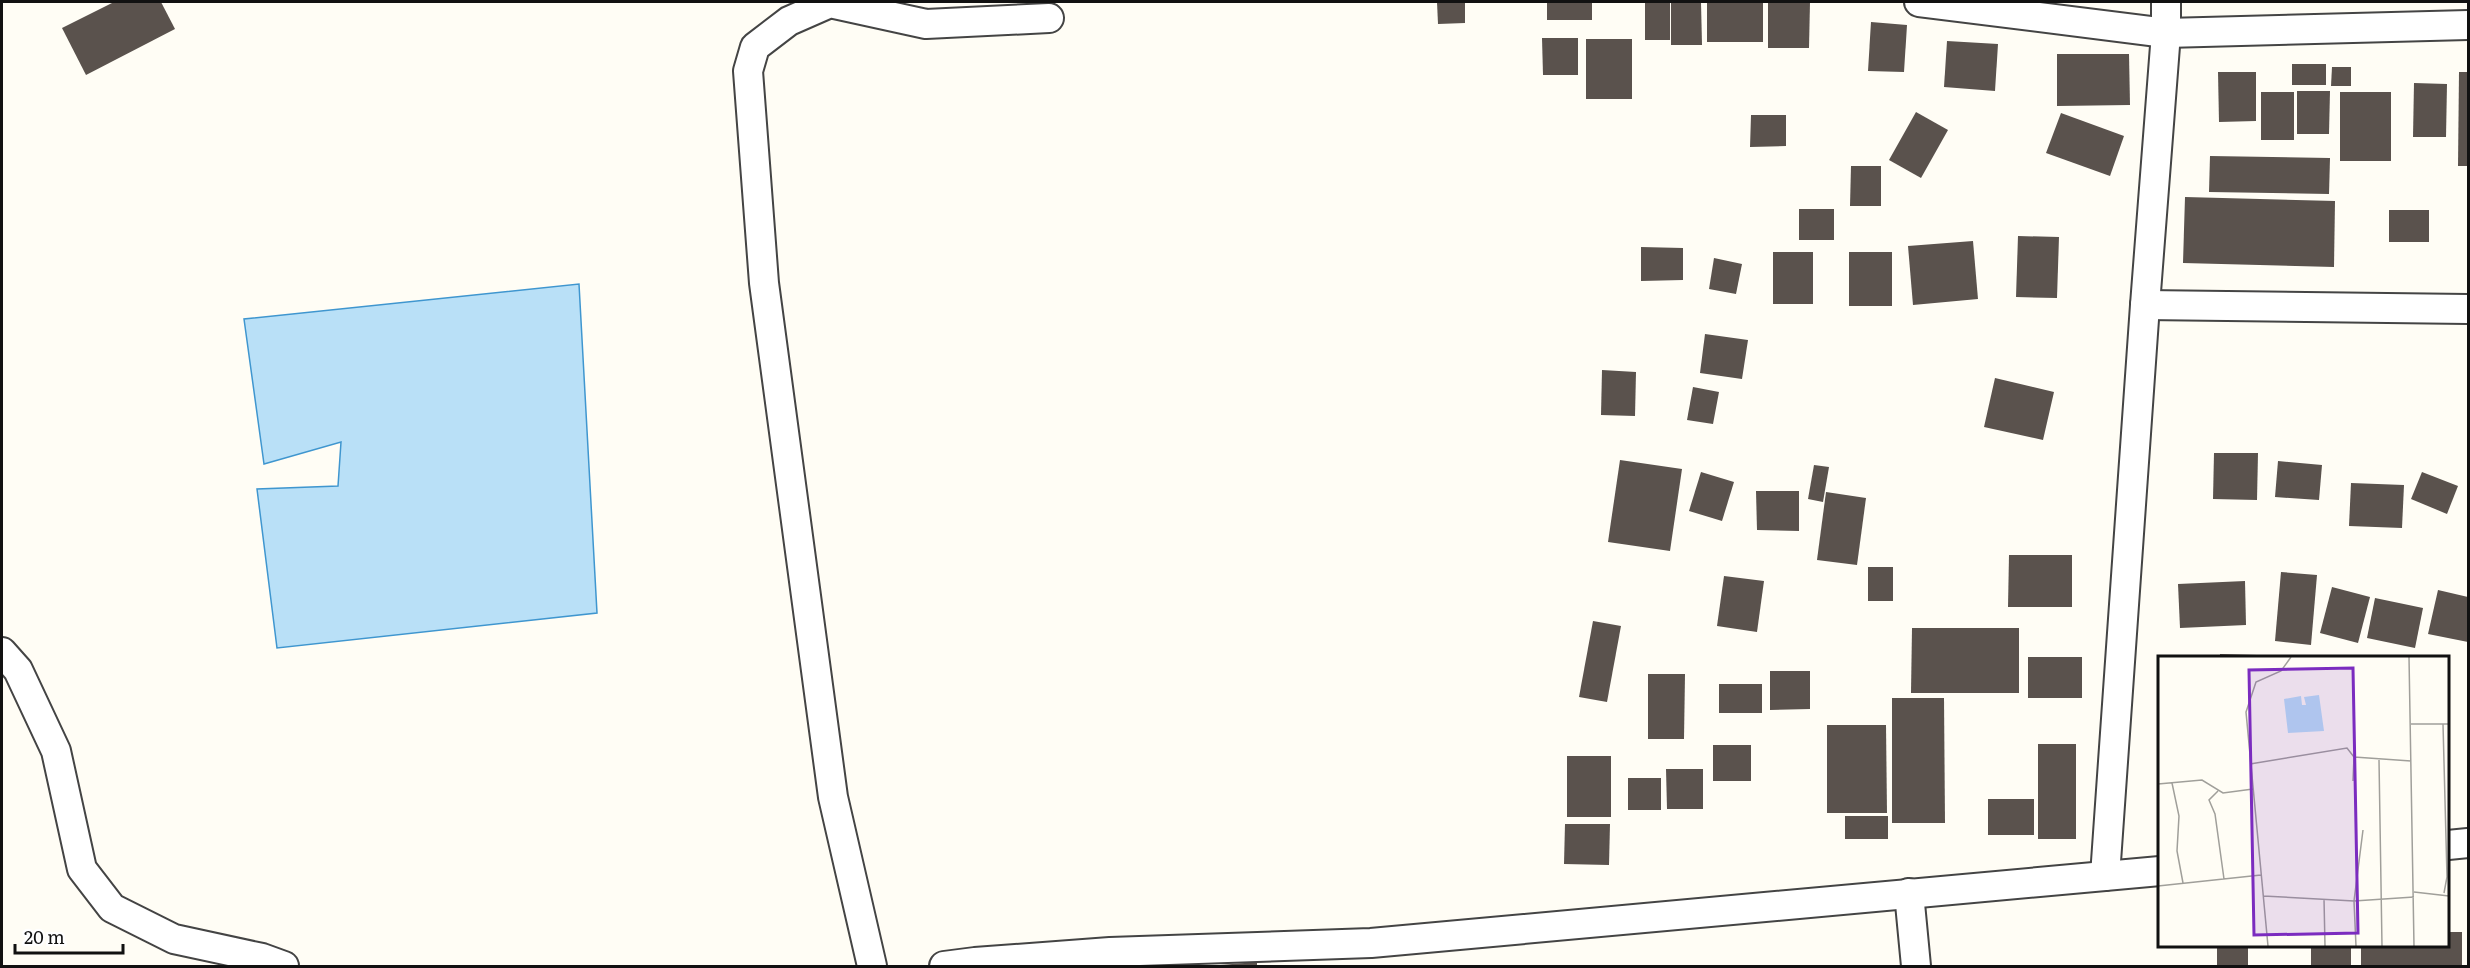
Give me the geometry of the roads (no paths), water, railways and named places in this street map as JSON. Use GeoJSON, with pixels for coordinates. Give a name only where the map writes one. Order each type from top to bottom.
{"type":"FeatureCollection","features":[{"type":"Feature","properties":{"kind":"street"},"geometry":{"type":"LineString","coordinates":[[872,966],[832,786],[764,283],[748,71],[755,47],[789,21],[831,2],[926,24],[1050,18]]}},
{"type":"Feature","properties":{"kind":"street"},"geometry":{"type":"LineString","coordinates":[[1919,2],[2166,33],[2469,26]]}},
{"type":"Feature","properties":{"kind":"street"},"geometry":{"type":"LineString","coordinates":[[2105,876],[2166,33],[2166,2]]}},
{"type":"Feature","properties":{"kind":"street"},"geometry":{"type":"LineString","coordinates":[[2145,304],[2469,309]]}},
{"type":"Feature","properties":{"kind":"street"},"geometry":{"type":"LineString","coordinates":[[2,652],[18,670],[56,751],[82,869],[112,908],[174,939],[262,958],[284,966]]}},
{"type":"Feature","properties":{"kind":"street"},"geometry":{"type":"LineString","coordinates":[[2449,845],[2469,843]]}},
{"type":"Feature","properties":{"kind":"street"},"geometry":{"type":"LineString","coordinates":[[944,966],[975,962],[1111,959],[1371,943],[2158,871]]}},
{"type":"Feature","properties":{"kind":"street"},"geometry":{"type":"LineString","coordinates":[[1909,893],[1916,966]]}},
{"type":"Feature","properties":{"kind":"water"},"geometry":{"type":"Polygon","coordinates":[[[579,284],[597,613],[277,648],[257,489],[338,486],[341,442],[264,464],[244,319],[579,284]]]}}]}
